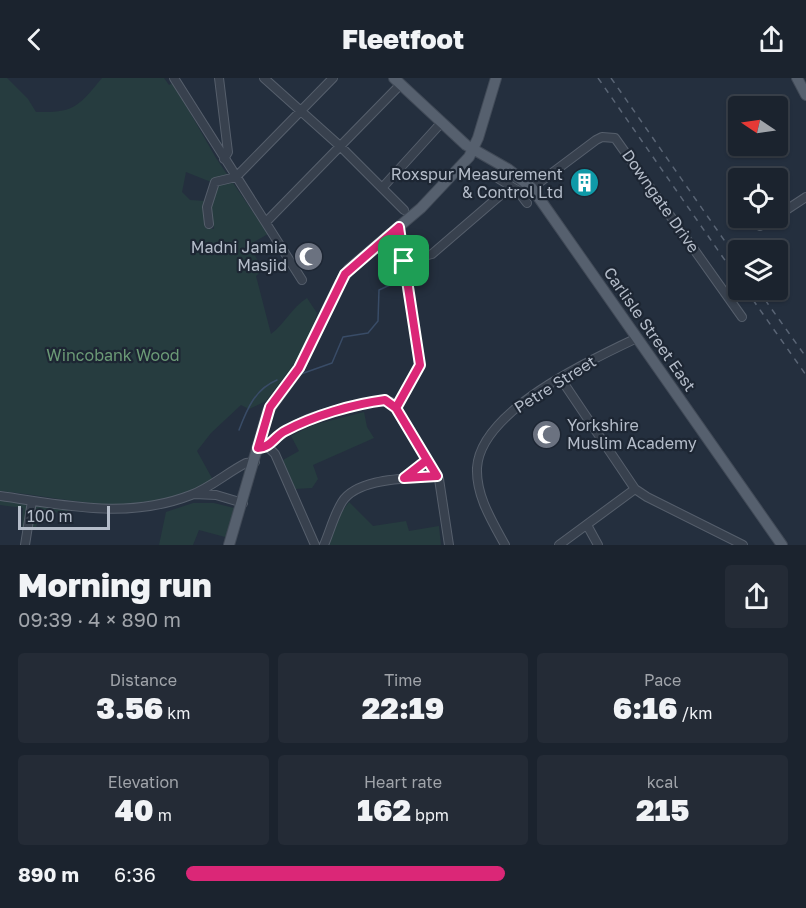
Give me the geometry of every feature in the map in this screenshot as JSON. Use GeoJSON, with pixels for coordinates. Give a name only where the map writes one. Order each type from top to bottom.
{"type":"FeatureCollection","features":[{"type":"Feature","properties":{"kind":"main road"},"geometry":{"type":"LineString","coordinates":[[230,545],[255,462],[263,447],[263,430],[270,407],[299,368],[345,274],[421,208],[473,151],[496,78]]}},
{"type":"Feature","properties":{"kind":"main road"},"geometry":{"type":"LineString","coordinates":[[797,78],[806,95]]}},
{"type":"Feature","properties":{"kind":"main road","name":"Carlisle Street East"},"geometry":{"type":"LineString","coordinates":[[398,81],[473,151],[508,169],[532,188],[782,545]]}},
{"type":"Feature","properties":{"kind":"street"},"geometry":{"type":"LineString","coordinates":[[174,78],[302,280]]}},
{"type":"Feature","properties":{"kind":"street"},"geometry":{"type":"LineString","coordinates":[[219,78],[228,152],[224,159]]}},
{"type":"Feature","properties":{"kind":"street"},"geometry":{"type":"LineString","coordinates":[[264,78],[341,147],[404,210]]}},
{"type":"Feature","properties":{"kind":"street"},"geometry":{"type":"LineString","coordinates":[[209,224],[207,207],[214,182],[236,177],[302,111],[330,79]]}},
{"type":"Feature","properties":{"kind":"street"},"geometry":{"type":"LineString","coordinates":[[266,222],[341,147],[398,81]]}},
{"type":"Feature","properties":{"kind":"street"},"geometry":{"type":"LineString","coordinates":[[382,188],[442,122]]}},
{"type":"Feature","properties":{"kind":"street","name":"Downgate Drive"},"geometry":{"type":"LineString","coordinates":[[532,188],[596,140],[607,136],[615,138],[742,317]]}},
{"type":"Feature","properties":{"kind":"street"},"geometry":{"type":"LineString","coordinates":[[496,177],[511,186],[527,203]]}},
{"type":"Feature","properties":{"kind":"street"},"geometry":{"type":"LineString","coordinates":[[404,261],[432,254],[511,186]]}},
{"type":"Feature","properties":{"kind":"street"},"geometry":{"type":"LineString","coordinates":[[788,209],[806,197]]}},
{"type":"Feature","properties":{"kind":"street"},"geometry":{"type":"LineString","coordinates":[[396,408],[420,365],[399,227]]}},
{"type":"Feature","properties":{"kind":"street","name":"Petre Street"},"geometry":{"type":"LineString","coordinates":[[505,545],[479,488],[477,467],[483,445],[504,416],[600,355],[637,338]]}},
{"type":"Feature","properties":{"kind":"street"},"geometry":{"type":"LineString","coordinates":[[561,379],[635,489],[743,545]]}},
{"type":"Feature","properties":{"kind":"street"},"geometry":{"type":"LineString","coordinates":[[315,545],[275,454],[263,447],[281,433],[318,416],[388,401],[396,408],[437,476],[442,491],[449,545]]}},
{"type":"Feature","properties":{"kind":"street"},"geometry":{"type":"LineString","coordinates":[[263,430],[281,433]]}},
{"type":"Feature","properties":{"kind":"street"},"geometry":{"type":"LineString","coordinates":[[404,478],[427,460]]}},
{"type":"Feature","properties":{"kind":"street"},"geometry":{"type":"LineString","coordinates":[[0,496],[129,510],[145,509],[193,494],[234,469],[255,462]]}},
{"type":"Feature","properties":{"kind":"street"},"geometry":{"type":"LineString","coordinates":[[324,545],[338,508],[353,490],[404,478],[437,476]]}},
{"type":"Feature","properties":{"kind":"street"},"geometry":{"type":"LineString","coordinates":[[211,484],[216,495]]}},
{"type":"Feature","properties":{"kind":"street"},"geometry":{"type":"LineString","coordinates":[[559,545],[635,489]]}},
{"type":"Feature","properties":{"kind":"street"},"geometry":{"type":"LineString","coordinates":[[193,494],[216,495],[243,503]]}},
{"type":"Feature","properties":{"kind":"street"},"geometry":{"type":"LineString","coordinates":[[26,545],[32,501]]}},
{"type":"Feature","properties":{"kind":"street"},"geometry":{"type":"LineString","coordinates":[[587,525],[598,545]]}},
{"type":"Feature","properties":{"kind":"green space","name":"Wincobank Wood"},"geometry":{"type":"Polygon","coordinates":[[[0,78],[7,78],[28,99],[36,112],[49,112],[67,109],[81,102],[102,78],[164,78],[169,85],[173,83],[216,158],[268,234],[249,245],[263,270],[256,276],[271,334],[307,298],[317,313],[308,344],[266,401],[249,409],[241,405],[211,433],[197,451],[213,480],[188,493],[162,501],[108,504],[0,491],[0,78]],[[186,172],[182,192],[190,200],[205,201],[205,227],[214,229],[211,212],[214,190],[211,182],[186,172]]]}},
{"type":"Feature","properties":{"kind":"green space"},"geometry":{"type":"Polygon","coordinates":[[[364,412],[367,427],[374,438],[313,465],[318,479],[312,488],[295,489],[283,460],[299,451],[291,436],[313,425],[364,412]]]}},
{"type":"Feature","properties":{"kind":"green space"},"geometry":{"type":"Polygon","coordinates":[[[0,499],[70,508],[67,514],[39,510],[36,529],[22,527],[23,508],[0,505],[0,499]]]}},
{"type":"Feature","properties":{"kind":"green space"},"geometry":{"type":"Polygon","coordinates":[[[349,502],[373,526],[406,521],[409,531],[439,526],[441,545],[329,545],[341,513],[349,502]]]}},
{"type":"Feature","properties":{"kind":"green space"},"geometry":{"type":"Polygon","coordinates":[[[193,503],[214,503],[238,509],[229,538],[199,530],[193,545],[159,545],[166,512],[193,503]]]}},
{"type":"Feature","properties":{"kind":"waterway"},"geometry":{"type":"LineString","coordinates":[[301,374],[332,363],[343,337],[368,333],[378,321],[379,290],[401,280]]}},
{"type":"Feature","properties":{"kind":"waterway"},"geometry":{"type":"LineString","coordinates":[[239,430],[257,394],[277,380]]}},
{"type":"Feature","properties":{"kind":"railway"},"geometry":{"type":"LineString","coordinates":[[598,78],[728,265]]}},
{"type":"Feature","properties":{"kind":"railway"},"geometry":{"type":"LineString","coordinates":[[611,78],[728,246]]}},
{"type":"Feature","properties":{"kind":"railway"},"geometry":{"type":"LineString","coordinates":[[753,300],[806,375]]}},
{"type":"Feature","properties":{"kind":"railway"},"geometry":{"type":"LineString","coordinates":[[765,300],[806,357]]}},
{"type":"Feature","properties":{"kind":"place","name":"Roxspur Measurement & Control Ltd"},"geometry":{"type":"Point","coordinates":[584,183]}},
{"type":"Feature","properties":{"kind":"place","name":"Madni Jamia Masjid"},"geometry":{"type":"Point","coordinates":[308,256]}},
{"type":"Feature","properties":{"kind":"place","name":"Yorkshire Muslim Academy"},"geometry":{"type":"Point","coordinates":[546,434]}},
{"type":"Feature","properties":{"kind":"route"},"geometry":{"type":"LineString","coordinates":[[404,261],[399,227],[381,240],[345,274],[296,374],[270,407],[258,448],[264,448],[281,433],[310,418],[385,400],[391,402],[396,408],[437,476],[404,478],[427,460],[396,408],[420,365],[404,261]]}}]}
